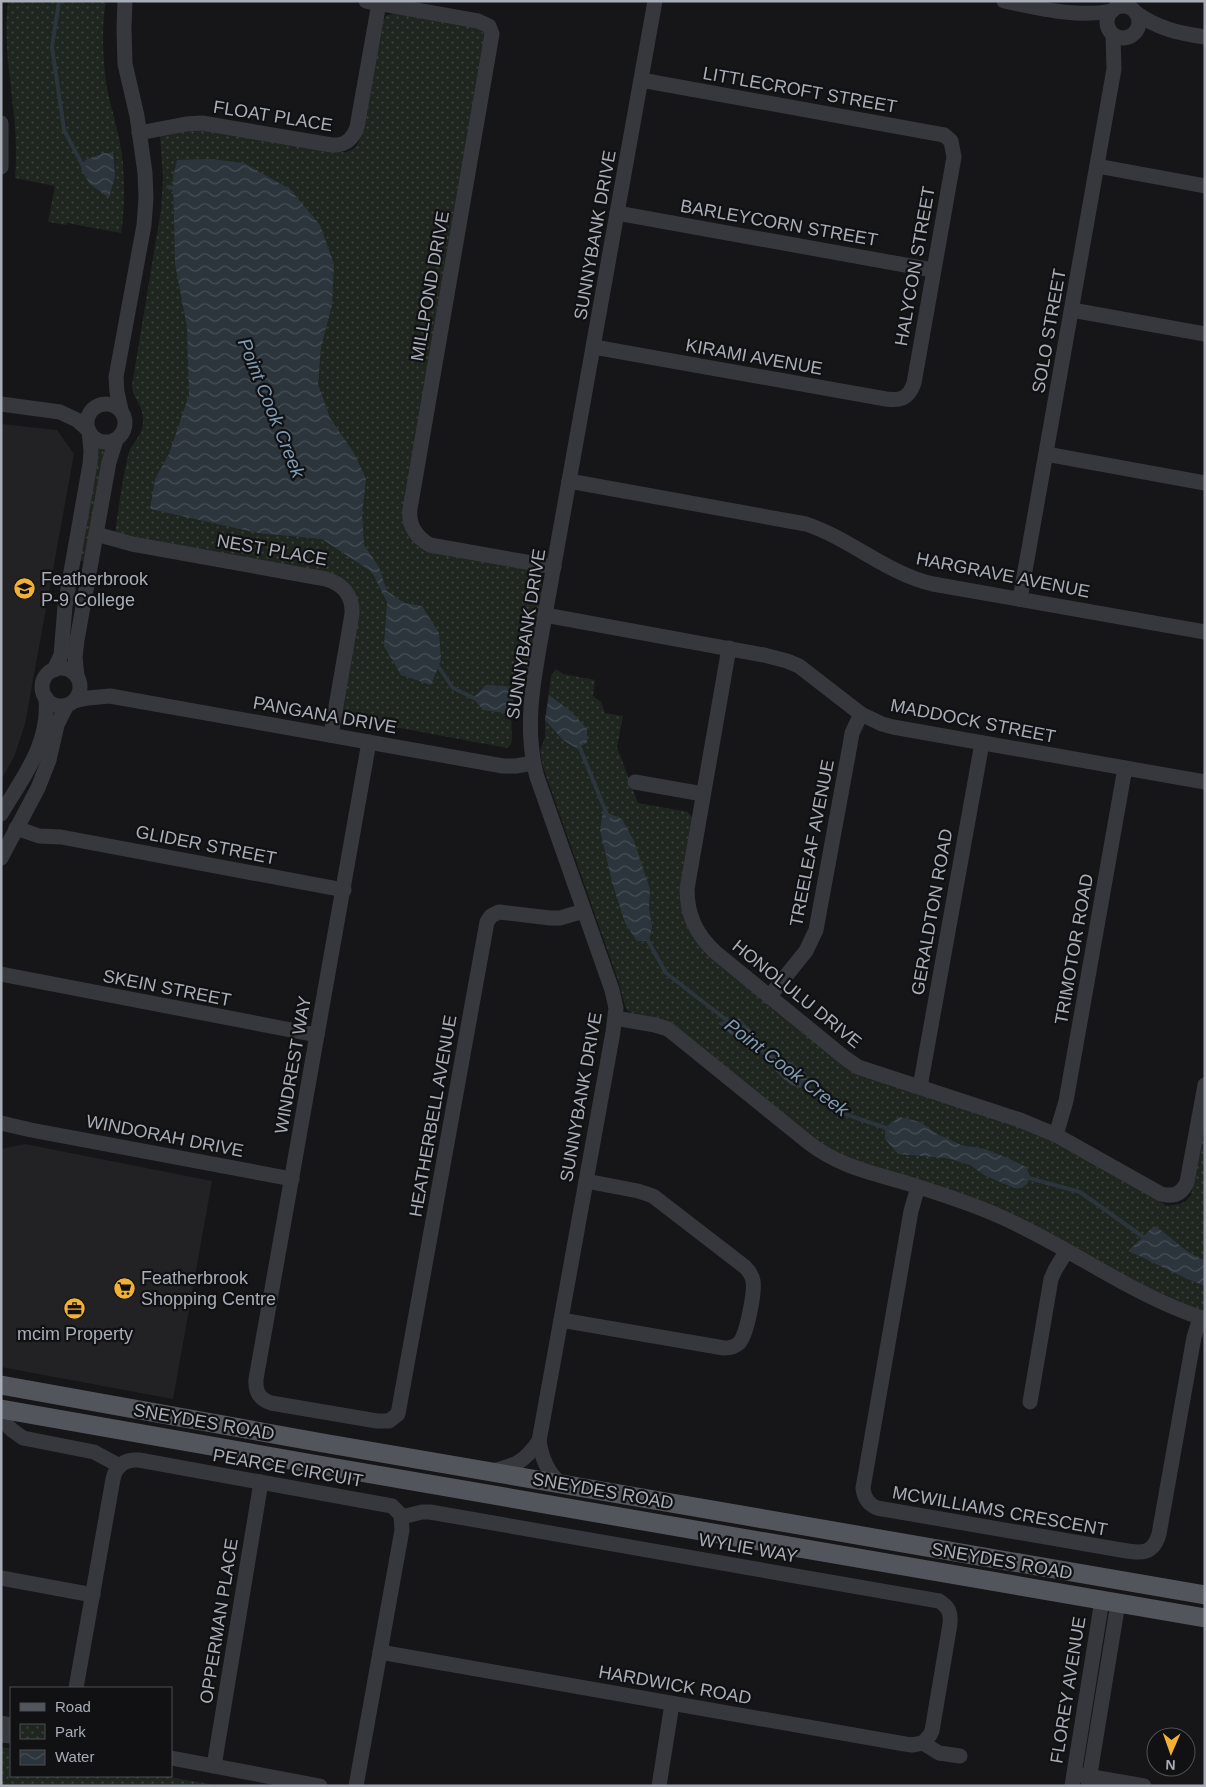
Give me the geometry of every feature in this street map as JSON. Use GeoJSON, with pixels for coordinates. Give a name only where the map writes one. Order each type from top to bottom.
{"type":"FeatureCollection","features":[{"type":"Feature","properties":{"kind":"main road","name":"SNEYDES ROAD"},"geometry":{"type":"LineString","coordinates":[[1,1386],[487,1472],[1205,1595]]}},
{"type":"Feature","properties":{"kind":"main road","name":"SNEYDES ROAD"},"geometry":{"type":"LineString","coordinates":[[1,1409],[1205,1618]]}},
{"type":"Feature","properties":{"kind":"main road"},"geometry":{"type":"LineString","coordinates":[[155,1413],[161,1423],[172,1432],[216,1446]]}},
{"type":"Feature","properties":{"kind":"main road"},"geometry":{"type":"LineString","coordinates":[[1,1418],[77,1423]]}},
{"type":"Feature","properties":{"kind":"main road"},"geometry":{"type":"LineString","coordinates":[[1110,1602],[1113,1580]]}},
{"type":"Feature","properties":{"kind":"street"},"geometry":{"type":"LineString","coordinates":[[60,412],[77,420],[92,436],[104,442],[116,440],[121,436],[126,426],[126,420],[121,410],[117,392],[116,377],[144,225],[146,190],[139,133],[125,64],[125,1]]}},
{"type":"Feature","properties":{"kind":"street","name":"SUNNYBANK DRIVE"},"geometry":{"type":"LineString","coordinates":[[561,1484],[551,1474],[545,1464],[539,1441],[616,1004],[533,763],[530,729],[531,706],[545,615],[655,1]]}},
{"type":"Feature","properties":{"kind":"street"},"geometry":{"type":"LineString","coordinates":[[1004,1],[1075,14],[1100,13],[1117,6],[1127,7],[1135,9],[1153,24],[1171,31],[1205,37]]}},
{"type":"Feature","properties":{"kind":"street","name":"FLOAT PLACE"},"geometry":{"type":"LineString","coordinates":[[139,133],[186,124],[202,123],[332,145],[344,144],[353,137],[357,127],[373,2]]}},
{"type":"Feature","properties":{"kind":"street","name":"MILLPOND DRIVE"},"geometry":{"type":"LineString","coordinates":[[373,2],[478,21],[489,26],[493,38],[410,509],[411,527],[417,535],[430,545],[554,567]]}},
{"type":"Feature","properties":{"kind":"street"},"geometry":{"type":"LineString","coordinates":[[1110,32],[1107,20],[1117,6]]}},
{"type":"Feature","properties":{"kind":"street"},"geometry":{"type":"LineString","coordinates":[[1133,35],[1139,23],[1135,9]]}},
{"type":"Feature","properties":{"kind":"street"},"geometry":{"type":"LineString","coordinates":[[1075,14],[1121,38],[1171,31]]}},
{"type":"Feature","properties":{"kind":"street","name":"SOLO STREET"},"geometry":{"type":"LineString","coordinates":[[1020,600],[1114,68],[1110,32]]}},
{"type":"Feature","properties":{"kind":"street","name":"SOLO STREET"},"geometry":{"type":"LineString","coordinates":[[1114,68],[1133,35]]}},
{"type":"Feature","properties":{"kind":"street","name":"LITTLECROFT STREET"},"geometry":{"type":"LineString","coordinates":[[641,80],[944,135],[951,141]]}},
{"type":"Feature","properties":{"kind":"street"},"geometry":{"type":"LineString","coordinates":[[1,122],[1,167]]}},
{"type":"Feature","properties":{"kind":"street","name":"HALYCON STREET"},"geometry":{"type":"LineString","coordinates":[[907,396],[914,382],[954,156],[951,141]]}},
{"type":"Feature","properties":{"kind":"street"},"geometry":{"type":"LineString","coordinates":[[1097,166],[1205,186]]}},
{"type":"Feature","properties":{"kind":"street","name":"BARLEYCORN STREET"},"geometry":{"type":"LineString","coordinates":[[617,213],[933,270]]}},
{"type":"Feature","properties":{"kind":"street"},"geometry":{"type":"LineString","coordinates":[[1072,310],[1205,334]]}},
{"type":"Feature","properties":{"kind":"street","name":"KIRAMI AVENUE"},"geometry":{"type":"LineString","coordinates":[[594,347],[886,399],[901,400],[907,396]]}},
{"type":"Feature","properties":{"kind":"street"},"geometry":{"type":"LineString","coordinates":[[1,814],[30,767],[42,741],[46,720],[46,698],[42,688],[43,682],[45,677],[54,670],[60,656],[64,606],[90,464],[91,451],[88,418],[116,377]]}},
{"type":"Feature","properties":{"kind":"street"},"geometry":{"type":"LineString","coordinates":[[1,404],[60,412],[109,404],[121,410]]}},
{"type":"Feature","properties":{"kind":"street"},"geometry":{"type":"LineString","coordinates":[[1,858],[45,773],[50,760],[57,725],[80,690],[75,657],[77,640],[109,462],[116,440]]}},
{"type":"Feature","properties":{"kind":"street"},"geometry":{"type":"LineString","coordinates":[[1046,454],[1205,483]]}},
{"type":"Feature","properties":{"kind":"street","name":"HARGRAVE AVENUE"},"geometry":{"type":"LineString","coordinates":[[569,481],[806,524],[834,535],[907,577],[933,584],[1205,632]]}},
{"type":"Feature","properties":{"kind":"street","name":"NEST PLACE"},"geometry":{"type":"LineString","coordinates":[[96,538],[326,579],[334,581],[346,591],[352,602],[352,614],[331,735]]}},
{"type":"Feature","properties":{"kind":"street","name":"MADDOCK STREET"},"geometry":{"type":"LineString","coordinates":[[545,615],[777,658],[799,666],[861,714],[893,727],[1205,782]]}},
{"type":"Feature","properties":{"kind":"street","name":"HONOLULU DRIVE"},"geometry":{"type":"LineString","coordinates":[[729,648],[689,872],[687,898],[690,915],[697,931],[708,945],[769,997],[852,1063],[864,1069],[1000,1112],[1056,1135],[1161,1194],[1173,1196],[1181,1192],[1187,1182],[1205,1085]]}},
{"type":"Feature","properties":{"kind":"street"},"geometry":{"type":"LineString","coordinates":[[54,670],[66,669],[78,677]]}},
{"type":"Feature","properties":{"kind":"street","name":"PANGANA DRIVE"},"geometry":{"type":"LineString","coordinates":[[78,677],[110,696]]}},
{"type":"Feature","properties":{"kind":"street","name":"PANGANA DRIVE"},"geometry":{"type":"LineString","coordinates":[[71,703],[110,696],[503,766],[533,763]]}},
{"type":"Feature","properties":{"kind":"street"},"geometry":{"type":"LineString","coordinates":[[46,698],[55,705],[71,703]]}},
{"type":"Feature","properties":{"kind":"street","name":"TREELEAF AVENUE"},"geometry":{"type":"LineString","coordinates":[[769,997],[806,951],[816,930],[852,733],[861,714]]}},
{"type":"Feature","properties":{"kind":"street","name":"WINDREST WAY"},"geometry":{"type":"LineString","coordinates":[[258,1394],[256,1379],[369,742]]}},
{"type":"Feature","properties":{"kind":"street","name":"GERALDTON ROAD"},"geometry":{"type":"LineString","coordinates":[[920,1087],[982,743]]}},
{"type":"Feature","properties":{"kind":"street","name":"TRIMOTOR ROAD"},"geometry":{"type":"LineString","coordinates":[[1056,1135],[1066,1101],[1125,768]]}},
{"type":"Feature","properties":{"kind":"street"},"geometry":{"type":"LineString","coordinates":[[635,782],[703,794]]}},
{"type":"Feature","properties":{"kind":"street","name":"GLIDER STREET"},"geometry":{"type":"LineString","coordinates":[[18,824],[39,836],[60,837],[344,890]]}},
{"type":"Feature","properties":{"kind":"street","name":"HEATHERBELL AVENUE"},"geometry":{"type":"LineString","coordinates":[[258,1394],[264,1400],[271,1403],[377,1422],[389,1421],[396,1417],[400,1408],[487,922],[499,912],[560,918],[584,911]]}},
{"type":"Feature","properties":{"kind":"street","name":"SKEIN STREET"},"geometry":{"type":"LineString","coordinates":[[4,976],[317,1035]]}},
{"type":"Feature","properties":{"kind":"street"},"geometry":{"type":"LineString","coordinates":[[615,1018],[668,1029],[830,1158],[965,1202],[1000,1216],[1134,1290],[1203,1319]]}},
{"type":"Feature","properties":{"kind":"street","name":"WINDORAH DRIVE"},"geometry":{"type":"LineString","coordinates":[[1,1122],[31,1130],[292,1179]]}},
{"type":"Feature","properties":{"kind":"street","name":"WINDORAH DRIVE"},"geometry":{"type":"LineString","coordinates":[[1,1135],[31,1130]]}},
{"type":"Feature","properties":{"kind":"street"},"geometry":{"type":"LineString","coordinates":[[561,1320],[724,1348],[732,1347],[738,1344],[745,1333],[754,1284],[752,1276],[745,1267],[653,1196],[638,1191],[586,1181]]}},
{"type":"Feature","properties":{"kind":"street","name":"MCWILLIAMS CRESCENT"},"geometry":{"type":"LineString","coordinates":[[918,1187],[911,1212],[864,1482],[864,1495],[872,1506],[881,1510],[1121,1550],[1140,1552],[1151,1549],[1159,1534],[1194,1337],[1203,1319]]}},
{"type":"Feature","properties":{"kind":"street"},"geometry":{"type":"LineString","coordinates":[[1030,1402],[1051,1279],[1054,1270],[1066,1252]]}},
{"type":"Feature","properties":{"kind":"street"},"geometry":{"type":"LineString","coordinates":[[1,1418],[23,1438],[94,1452],[120,1466],[113,1479],[76,1687]]}},
{"type":"Feature","properties":{"kind":"street"},"geometry":{"type":"LineString","coordinates":[[487,1472],[521,1461],[529,1455],[539,1441]]}},
{"type":"Feature","properties":{"kind":"street","name":"PEARCE CIRCUIT"},"geometry":{"type":"LineString","coordinates":[[120,1466],[126,1461],[139,1460],[385,1504],[396,1509],[402,1517]]}},
{"type":"Feature","properties":{"kind":"street","name":"OPPERMAN PLACE"},"geometry":{"type":"LineString","coordinates":[[214,1766],[261,1482]]}},
{"type":"Feature","properties":{"kind":"street","name":"WYLIE WAY"},"geometry":{"type":"LineString","coordinates":[[402,1517],[430,1512],[939,1601],[950,1611],[950,1624],[932,1730],[923,1743]]}},
{"type":"Feature","properties":{"kind":"street"},"geometry":{"type":"LineString","coordinates":[[356,1786],[402,1533],[402,1517]]}},
{"type":"Feature","properties":{"kind":"street"},"geometry":{"type":"LineString","coordinates":[[1,1578],[93,1594]]}},
{"type":"Feature","properties":{"kind":"street","name":"FLOREY AVENUE"},"geometry":{"type":"LineString","coordinates":[[1073,1780],[1110,1602]]}},
{"type":"Feature","properties":{"kind":"street","name":"FLOREY AVENUE"},"geometry":{"type":"LineString","coordinates":[[1089,1781],[1110,1602]]}},
{"type":"Feature","properties":{"kind":"street","name":"HARDWICK ROAD"},"geometry":{"type":"LineString","coordinates":[[380,1652],[905,1744],[923,1743],[939,1753],[960,1756]]}},
{"type":"Feature","properties":{"kind":"street"},"geometry":{"type":"LineString","coordinates":[[659,1786],[672,1704]]}},
{"type":"Feature","properties":{"kind":"street"},"geometry":{"type":"LineString","coordinates":[[172,1758],[320,1786]]}},
{"type":"Feature","properties":{"kind":"street"},"geometry":{"type":"LineString","coordinates":[[1073,1780],[1144,1786]]}},
{"type":"Feature","properties":{"kind":"shaded area","name":"Featherbrook P-9 College"},"geometry":{"type":"Polygon","coordinates":[[[1,424],[57,430],[74,454],[25,724],[14,757],[1,780],[1,424]]]}},
{"type":"Feature","properties":{"kind":"shaded area","name":"Featherbrook Shopping Centre"},"geometry":{"type":"Polygon","coordinates":[[[25,1144],[212,1181],[173,1399],[1,1367],[1,1149],[25,1144]]]}},
{"type":"Feature","properties":{"kind":"green space"},"geometry":{"type":"Polygon","coordinates":[[[8,1],[106,1],[103,35],[105,71],[108,93],[120,142],[124,179],[121,233],[67,223],[67,225],[48,222],[55,186],[15,178],[15,133],[7,46],[8,1]]]}},
{"type":"Feature","properties":{"kind":"green space"},"geometry":{"type":"Polygon","coordinates":[[[394,13],[477,28],[481,30],[486,38],[407,532],[534,570],[541,576],[542,592],[528,668],[520,666],[511,714],[512,738],[511,744],[507,748],[341,717],[353,589],[120,537],[115,532],[128,456],[142,427],[142,411],[132,385],[161,210],[163,176],[160,135],[195,128],[340,152],[350,151],[357,145],[360,139],[380,27],[386,16],[394,13]]]}},
{"type":"Feature","properties":{"kind":"green space"},"geometry":{"type":"Polygon","coordinates":[[[96,446],[107,448],[86,562],[78,560],[96,446]]]}},
{"type":"Feature","properties":{"kind":"green space"},"geometry":{"type":"Polygon","coordinates":[[[556,669],[563,674],[595,680],[593,696],[601,702],[605,713],[623,716],[617,747],[638,803],[688,812],[692,817],[684,917],[835,1058],[1034,1133],[1097,1164],[1167,1206],[1180,1204],[1191,1195],[1205,1122],[1205,1312],[837,1154],[627,1010],[543,767],[540,750],[545,738],[545,720],[551,676],[556,669]]]}},
{"type":"Feature","properties":{"kind":"green space"},"geometry":{"type":"Polygon","coordinates":[[[1,1747],[10,1749],[10,1777],[169,1777],[210,1784],[210,1786],[1,1786],[1,1747]]]}},
{"type":"Feature","properties":{"kind":"water"},"geometry":{"type":"Polygon","coordinates":[[[104,153],[113,153],[115,176],[109,198],[90,184],[81,170],[85,160],[104,153]]]}},
{"type":"Feature","properties":{"kind":"water"},"geometry":{"type":"Polygon","coordinates":[[[211,159],[244,163],[290,189],[320,225],[334,264],[332,305],[321,347],[318,384],[330,418],[354,453],[366,479],[362,514],[364,545],[379,567],[387,591],[404,603],[422,606],[439,633],[441,660],[431,685],[401,675],[384,646],[387,602],[372,572],[322,539],[258,533],[150,509],[155,479],[169,454],[189,395],[187,327],[175,264],[173,177],[177,160],[211,159]]]}},
{"type":"Feature","properties":{"kind":"water"},"geometry":{"type":"Polygon","coordinates":[[[486,685],[505,686],[515,689],[511,714],[483,710],[473,698],[486,685]]]}},
{"type":"Feature","properties":{"kind":"water"},"geometry":{"type":"Polygon","coordinates":[[[549,695],[572,712],[587,729],[587,743],[576,748],[563,740],[545,720],[549,695]]]}},
{"type":"Feature","properties":{"kind":"water"},"geometry":{"type":"Polygon","coordinates":[[[603,811],[622,819],[634,841],[650,889],[649,908],[652,927],[649,941],[637,941],[625,923],[612,882],[600,830],[603,811]]]}},
{"type":"Feature","properties":{"kind":"water"},"geometry":{"type":"Polygon","coordinates":[[[738,1017],[771,1054],[787,1060],[805,1072],[807,1080],[800,1088],[791,1085],[779,1075],[755,1045],[730,1034],[718,1023],[738,1017]]]}},
{"type":"Feature","properties":{"kind":"water"},"geometry":{"type":"Polygon","coordinates":[[[900,1117],[920,1122],[937,1134],[961,1145],[985,1149],[1026,1167],[1030,1176],[1027,1184],[1022,1188],[1014,1188],[984,1175],[970,1165],[947,1158],[898,1154],[885,1139],[885,1127],[900,1117]]]}},
{"type":"Feature","properties":{"kind":"water"},"geometry":{"type":"Polygon","coordinates":[[[1154,1226],[1191,1254],[1205,1260],[1205,1286],[1128,1251],[1154,1226]]]}},
{"type":"Feature","properties":{"kind":"waterway","name":"Point Cook Creek"},"geometry":{"type":"LineString","coordinates":[[59,1],[52,47],[64,130],[84,168]]}},
{"type":"Feature","properties":{"kind":"waterway","name":"Point Cook Creek"},"geometry":{"type":"LineString","coordinates":[[168,187],[176,191]]}},
{"type":"Feature","properties":{"kind":"waterway","name":"Point Cook Creek"},"geometry":{"type":"LineString","coordinates":[[436,663],[453,688],[476,699]]}},
{"type":"Feature","properties":{"kind":"waterway","name":"Point Cook Creek"},"geometry":{"type":"LineString","coordinates":[[578,743],[608,817]]}},
{"type":"Feature","properties":{"kind":"waterway","name":"Point Cook Creek"},"geometry":{"type":"LineString","coordinates":[[646,937],[666,973],[729,1022]]}},
{"type":"Feature","properties":{"kind":"waterway","name":"Point Cook Creek"},"geometry":{"type":"LineString","coordinates":[[800,1081],[842,1113],[889,1129]]}},
{"type":"Feature","properties":{"kind":"waterway","name":"Point Cook Creek"},"geometry":{"type":"LineString","coordinates":[[1025,1177],[1080,1192],[1146,1239]]}},
{"type":"Feature","properties":{"kind":"place","name":"Featherbrook P-9 College"},"geometry":{"type":"Point","coordinates":[25,589]}},
{"type":"Feature","properties":{"kind":"place","name":"Featherbrook Shopping Centre"},"geometry":{"type":"Point","coordinates":[125,1288]}},
{"type":"Feature","properties":{"kind":"place","name":"mcim Property"},"geometry":{"type":"Point","coordinates":[75,1309]}}]}
